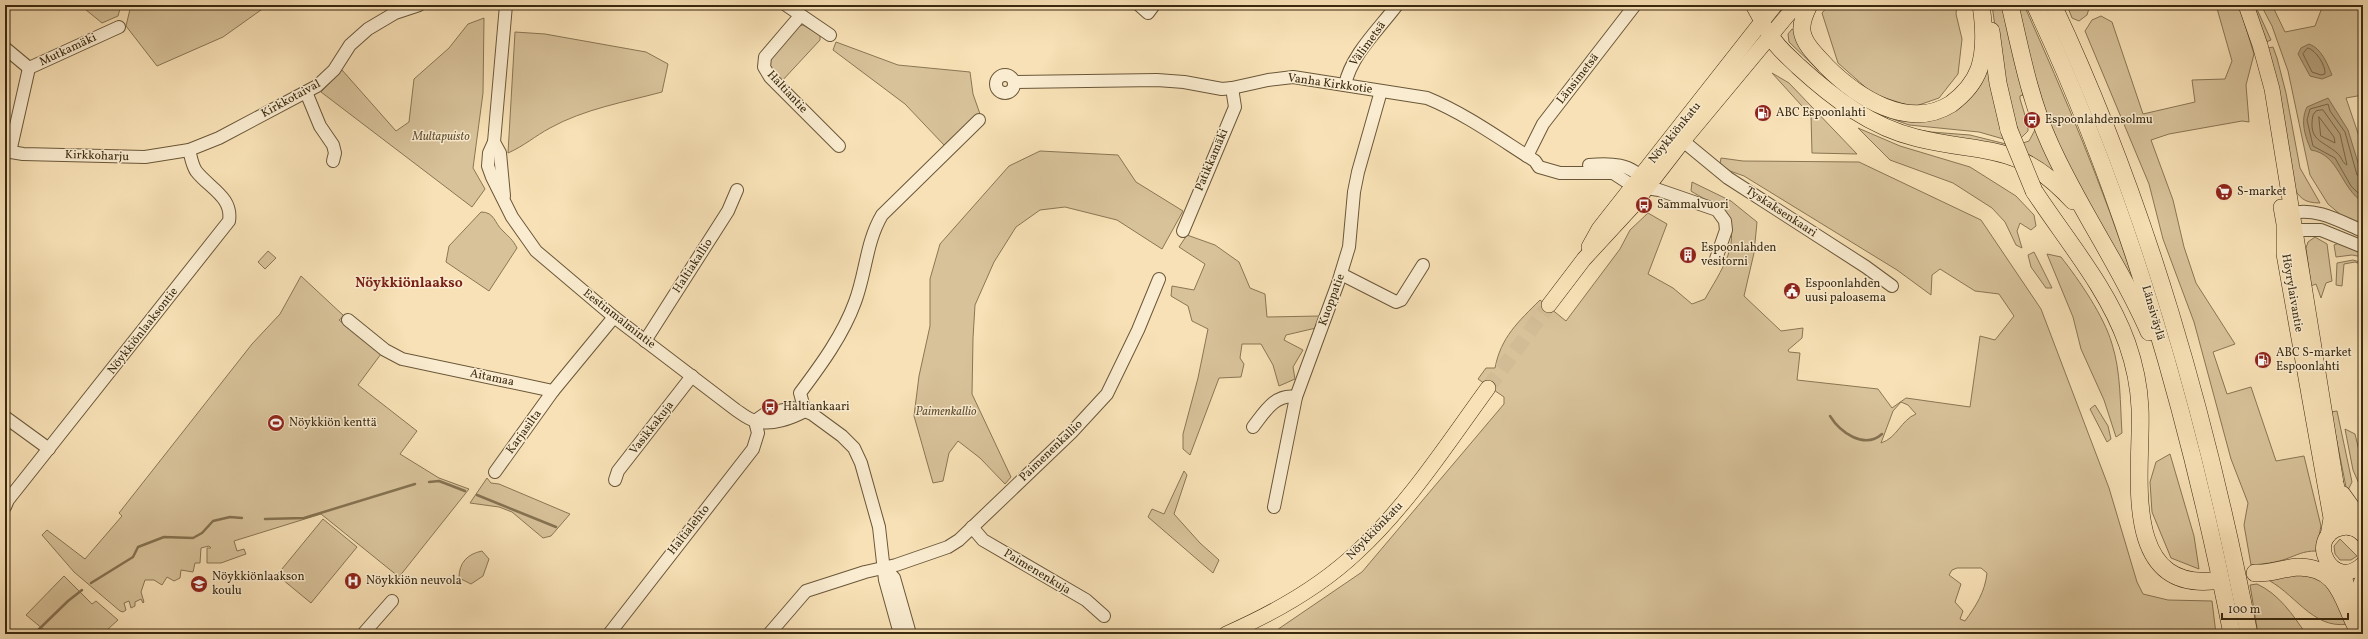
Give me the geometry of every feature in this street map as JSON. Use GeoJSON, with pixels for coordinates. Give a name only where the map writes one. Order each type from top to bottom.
{"type":"FeatureCollection","features":[{"type":"Feature","properties":{"kind":"highway"},"geometry":{"type":"LineString","coordinates":[[1809,5],[1803,21],[1803,34],[1807,44],[1831,71],[1878,104],[1893,110],[1917,113],[1932,112],[1947,106],[1969,88],[1979,69],[1983,51],[1981,5]]}},
{"type":"Feature","properties":{"kind":"highway"},"geometry":{"type":"LineString","coordinates":[[1987,5],[1998,83],[2009,130],[2034,191],[2101,290],[2114,312],[2128,345],[2139,390],[2141,519],[2148,545],[2159,561],[2173,573],[2190,580],[2212,581]]}},
{"type":"Feature","properties":{"kind":"highway"},"geometry":{"type":"LineString","coordinates":[[2010,5],[2021,60],[2038,115],[2060,164],[2090,221],[2135,300],[2181,407]]}},
{"type":"Feature","properties":{"kind":"highway","name":"Länsiväylä"},"geometry":{"type":"LineString","coordinates":[[2035,5],[2095,147],[2141,273],[2181,407],[2232,634]]}},
{"type":"Feature","properties":{"kind":"highway","name":"Länsiväylä"},"geometry":{"type":"LineString","coordinates":[[2054,5],[2113,145],[2157,267],[2196,399],[2222,502],[2249,634]]}},
{"type":"Feature","properties":{"kind":"highway"},"geometry":{"type":"LineString","coordinates":[[1771,27],[1776,45],[1805,73],[1861,116],[1878,125],[1917,138],[2008,154],[2047,175],[2090,221]]}},
{"type":"Feature","properties":{"kind":"highway"},"geometry":{"type":"LineString","coordinates":[[2332,566],[2316,557],[2305,557],[2252,574],[2296,567],[2315,569],[2322,572],[2341,591],[2351,618],[2359,627]]}},
{"type":"Feature","properties":{"kind":"main road"},"geometry":{"type":"LineString","coordinates":[[1753,5],[1771,27]]}},
{"type":"Feature","properties":{"kind":"main road","name":"Nöykkiönkatu"},"geometry":{"type":"LineString","coordinates":[[1549,305],[1584,259],[1607,235],[1640,183],[1771,27],[1796,5]]}},
{"type":"Feature","properties":{"kind":"main road","name":"Höyrylaivantie"},"geometry":{"type":"LineString","coordinates":[[2246,5],[2260,45],[2267,73],[2267,112],[2290,223],[2336,483],[2348,504],[2359,529]]}},
{"type":"Feature","properties":{"kind":"main road"},"geometry":{"type":"LineString","coordinates":[[1771,7],[1771,27]]}},
{"type":"Feature","properties":{"kind":"main road","name":"Höyrylaivantie"},"geometry":{"type":"LineString","coordinates":[[2290,223],[2284,254],[2331,518],[2328,536],[2323,549],[2332,566]]}},
{"type":"Feature","properties":{"kind":"main road","name":"Nöykkiönkatu"},"geometry":{"type":"LineString","coordinates":[[1226,634],[1296,600],[1357,553],[1400,506],[1488,388]]}},
{"type":"Feature","properties":{"kind":"main road"},"geometry":{"type":"LineString","coordinates":[[2328,536],[2339,528],[2359,529]]}},
{"type":"Feature","properties":{"kind":"main road"},"geometry":{"type":"LineString","coordinates":[[2332,566],[2352,571],[2362,569]]}},
{"type":"Feature","properties":{"kind":"main road"},"geometry":{"type":"LineString","coordinates":[[2332,566],[2345,579],[2359,627]]}},
{"type":"Feature","properties":{"kind":"main road"},"geometry":{"type":"LineString","coordinates":[[2359,627],[2355,590],[2357,576],[2362,569]]}},
{"type":"Feature","properties":{"kind":"street","name":"Kirkkotaival"},"geometry":{"type":"LineString","coordinates":[[189,150],[219,138],[306,92],[327,79],[350,45],[368,29],[395,13],[419,5]]}},
{"type":"Feature","properties":{"kind":"street","name":"Eestinmalmintie"},"geometry":{"type":"LineString","coordinates":[[506,5],[494,142],[489,153],[488,166],[512,216],[536,251],[614,317],[736,410],[755,421]]}},
{"type":"Feature","properties":{"kind":"street"},"geometry":{"type":"LineString","coordinates":[[786,5],[800,16],[830,35]]}},
{"type":"Feature","properties":{"kind":"street","name":"Välimetsä"},"geometry":{"type":"LineString","coordinates":[[1345,85],[1348,73],[1358,57],[1397,5]]}},
{"type":"Feature","properties":{"kind":"street","name":"Länsimetsä"},"geometry":{"type":"LineString","coordinates":[[1531,158],[1543,124],[1635,5]]}},
{"type":"Feature","properties":{"kind":"street","name":"Haltiantie"},"geometry":{"type":"LineString","coordinates":[[800,16],[765,57],[764,67],[770,77],[839,146]]}},
{"type":"Feature","properties":{"kind":"street","name":"Mutkamäki"},"geometry":{"type":"LineString","coordinates":[[8,151],[29,68],[119,27]]}},
{"type":"Feature","properties":{"kind":"street"},"geometry":{"type":"LineString","coordinates":[[5,48],[29,68]]}},
{"type":"Feature","properties":{"kind":"street","name":"Vanha Kirkkotie"},"geometry":{"type":"LineString","coordinates":[[1014,82],[1156,80],[1232,88],[1246,84],[1284,78],[1345,85],[1427,98],[1448,106],[1531,158],[1541,159],[1560,165],[1609,163],[1619,165],[1640,183],[1708,206],[1721,214],[1726,230],[1716,259]]}},
{"type":"Feature","properties":{"kind":"street","name":"Patikkamäki"},"geometry":{"type":"LineString","coordinates":[[1183,231],[1235,107],[1232,88]]}},
{"type":"Feature","properties":{"kind":"street","name":"Kuoppatie"},"geometry":{"type":"LineString","coordinates":[[1274,507],[1296,397],[1341,274],[1349,247],[1354,192],[1358,172],[1381,91]]}},
{"type":"Feature","properties":{"kind":"street"},"geometry":{"type":"LineString","coordinates":[[306,92],[320,126],[333,145],[335,153],[333,161]]}},
{"type":"Feature","properties":{"kind":"street"},"geometry":{"type":"LineString","coordinates":[[805,411],[800,393],[827,356],[855,302],[873,234],[882,215],[979,120]]}},
{"type":"Feature","properties":{"kind":"street","name":"Tyskaksenkaari"},"geometry":{"type":"LineString","coordinates":[[1679,138],[1728,178],[1866,267],[1892,286]]}},
{"type":"Feature","properties":{"kind":"street","name":"Kirkkoharju"},"geometry":{"type":"LineString","coordinates":[[8,151],[23,154],[145,157],[189,150]]}},
{"type":"Feature","properties":{"kind":"street","name":"Nöykkiönlaaksontie"},"geometry":{"type":"LineString","coordinates":[[5,507],[8,500],[229,221],[230,213],[226,201],[198,173],[189,150]]}},
{"type":"Feature","properties":{"kind":"street","name":"Haltiakallio"},"geometry":{"type":"LineString","coordinates":[[645,341],[728,211],[737,190]]}},
{"type":"Feature","properties":{"kind":"street"},"geometry":{"type":"LineString","coordinates":[[2290,223],[2312,211],[2363,231]]}},
{"type":"Feature","properties":{"kind":"street"},"geometry":{"type":"LineString","coordinates":[[2290,223],[2321,230],[2363,247]]}},
{"type":"Feature","properties":{"kind":"street"},"geometry":{"type":"LineString","coordinates":[[1341,274],[1396,302],[1401,300],[1423,265]]}},
{"type":"Feature","properties":{"kind":"street","name":"Paimenenkallio"},"geometry":{"type":"LineString","coordinates":[[769,634],[806,591],[865,572],[885,568],[948,547],[959,540],[1071,433],[1107,394],[1138,330],[1159,279]]}},
{"type":"Feature","properties":{"kind":"street"},"geometry":{"type":"LineString","coordinates":[[553,391],[614,317]]}},
{"type":"Feature","properties":{"kind":"street","name":"Aitamaa"},"geometry":{"type":"LineString","coordinates":[[348,320],[385,350],[402,359],[553,391]]}},
{"type":"Feature","properties":{"kind":"street","name":"Vasikkakuja"},"geometry":{"type":"LineString","coordinates":[[615,480],[618,471],[692,376]]}},
{"type":"Feature","properties":{"kind":"street","name":"Karjasilta"},"geometry":{"type":"LineString","coordinates":[[495,472],[553,391]]}},
{"type":"Feature","properties":{"kind":"street"},"geometry":{"type":"LineString","coordinates":[[1253,427],[1274,401],[1288,396],[1296,397]]}},
{"type":"Feature","properties":{"kind":"street"},"geometry":{"type":"LineString","coordinates":[[755,421],[765,414],[792,408],[805,411],[812,414],[847,440],[858,455],[879,527],[885,568],[885,580],[900,634]]}},
{"type":"Feature","properties":{"kind":"street"},"geometry":{"type":"LineString","coordinates":[[5,417],[49,449]]}},
{"type":"Feature","properties":{"kind":"street","name":"Haltialehto"},"geometry":{"type":"LineString","coordinates":[[609,634],[753,449],[758,433],[755,421]]}},
{"type":"Feature","properties":{"kind":"street","name":"Paimenenkuja"},"geometry":{"type":"LineString","coordinates":[[972,527],[983,540],[1086,600],[1104,616]]}},
{"type":"Feature","properties":{"kind":"street"},"geometry":{"type":"LineString","coordinates":[[885,568],[894,578],[910,634]]}},
{"type":"Feature","properties":{"kind":"street"},"geometry":{"type":"LineString","coordinates":[[363,634],[392,601]]}},
{"type":"Feature","properties":{"kind":"green space"},"geometry":{"type":"Polygon","coordinates":[[[80,5],[121,5],[118,16],[102,23],[80,5]]]}},
{"type":"Feature","properties":{"kind":"green space"},"geometry":{"type":"Polygon","coordinates":[[[131,5],[159,5],[165,10],[172,5],[268,5],[223,37],[157,66],[126,26],[131,5]]]}},
{"type":"Feature","properties":{"kind":"green space"},"geometry":{"type":"Polygon","coordinates":[[[1829,5],[1957,5],[1956,14],[1962,39],[1958,74],[1939,98],[1913,107],[1873,94],[1838,63],[1822,13],[1829,5]]]}},
{"type":"Feature","properties":{"kind":"green space"},"geometry":{"type":"Polygon","coordinates":[[[1992,5],[2003,5],[2023,95],[2020,96],[2020,99],[2028,125],[2028,131],[2018,141],[1998,48],[1992,5]]]}},
{"type":"Feature","properties":{"kind":"green space"},"geometry":{"type":"Polygon","coordinates":[[[2013,5],[2024,5],[2039,39],[2069,108],[2110,211],[2134,282],[2059,155],[2013,5]]]}},
{"type":"Feature","properties":{"kind":"green space"},"geometry":{"type":"Polygon","coordinates":[[[2067,5],[2090,5],[2087,15],[2079,21],[2072,18],[2067,5]]]}},
{"type":"Feature","properties":{"kind":"green space"},"geometry":{"type":"Polygon","coordinates":[[[2216,5],[2239,5],[2254,54],[2246,85],[2249,122],[2242,121],[2169,134],[2151,140],[2173,200],[2184,247],[2196,283],[2235,344],[2213,352],[2227,394],[2251,387],[2276,461],[2304,456],[2321,526],[2316,551],[2304,552],[2286,559],[2264,564],[2251,565],[2244,525],[2248,503],[2231,459],[2194,322],[2163,239],[2149,184],[2085,31],[2092,20],[2101,16],[2112,22],[2143,114],[2195,102],[2192,80],[2225,79],[2232,61],[2216,5]]]}},
{"type":"Feature","properties":{"kind":"green space"},"geometry":{"type":"Polygon","coordinates":[[[2252,5],[2255,5],[2271,40],[2266,42],[2268,48],[2273,47],[2277,58],[2286,93],[2300,168],[2320,203],[2310,202],[2303,199],[2297,193],[2292,184],[2252,5]]]}},
{"type":"Feature","properties":{"kind":"green space"},"geometry":{"type":"Polygon","coordinates":[[[2261,5],[2272,5],[2285,32],[2315,26],[2323,5],[2363,5],[2363,95],[2346,98],[2363,148],[2363,225],[2341,215],[2328,204],[2310,175],[2288,71],[2272,26],[2261,5]]]}},
{"type":"Feature","properties":{"kind":"green space","name":"Multapuisto"},"geometry":{"type":"Polygon","coordinates":[[[484,18],[483,93],[473,168],[485,189],[472,207],[321,92],[342,70],[396,131],[409,122],[414,79],[449,48],[468,24],[484,18]]]}},
{"type":"Feature","properties":{"kind":"green space"},"geometry":{"type":"Polygon","coordinates":[[[803,25],[820,35],[820,40],[781,82],[769,69],[768,60],[794,27],[803,25]]]}},
{"type":"Feature","properties":{"kind":"green space"},"geometry":{"type":"Polygon","coordinates":[[[1792,29],[1797,32],[1839,83],[1936,116],[1987,51],[2007,140],[1979,132],[1909,125],[1876,113],[1838,89],[1789,42],[1788,34],[1792,29]]]}},
{"type":"Feature","properties":{"kind":"green space"},"geometry":{"type":"Polygon","coordinates":[[[515,32],[545,34],[646,52],[668,64],[662,92],[591,111],[563,121],[508,153],[515,32]]]}},
{"type":"Feature","properties":{"kind":"green space"},"geometry":{"type":"Polygon","coordinates":[[[836,42],[898,65],[970,72],[973,94],[980,114],[944,145],[905,104],[833,50],[836,42]]]}},
{"type":"Feature","properties":{"kind":"green space"},"geometry":{"type":"Polygon","coordinates":[[[1783,44],[1841,96],[1881,120],[1902,127],[1931,132],[1970,135],[2014,146],[2029,141],[2036,128],[2064,184],[2040,165],[2013,152],[1988,145],[1909,132],[1873,119],[1839,98],[1824,86],[1795,60],[1782,46],[1783,44]]]}},
{"type":"Feature","properties":{"kind":"green space"},"geometry":{"type":"Polygon","coordinates":[[[1772,73],[1789,83],[1857,154],[1812,153],[1811,116],[1772,73]]]}},
{"type":"Feature","properties":{"kind":"green space"},"geometry":{"type":"Polygon","coordinates":[[[1858,128],[1900,146],[1970,167],[2016,196],[2034,215],[2036,226],[2031,230],[2020,223],[2017,231],[2022,248],[2016,245],[2005,222],[1992,208],[1953,183],[1890,160],[1858,128]]]}},
{"type":"Feature","properties":{"kind":"green space","name":"Paimenkallio"},"geometry":{"type":"Polygon","coordinates":[[[1040,151],[1118,155],[1136,182],[1183,211],[1162,249],[1117,220],[1065,207],[1040,210],[1016,227],[994,262],[975,305],[973,338],[972,394],[1011,477],[1005,484],[980,458],[958,441],[949,453],[943,481],[933,483],[914,416],[919,376],[930,326],[930,279],[940,244],[1009,166],[1040,151]]]}},
{"type":"Feature","properties":{"kind":"green space"},"geometry":{"type":"Polygon","coordinates":[[[1721,158],[1743,161],[1859,162],[1981,220],[2041,309],[2109,488],[2137,582],[2143,594],[2168,600],[2212,601],[2216,634],[1271,634],[1362,572],[1504,404],[1504,397],[1478,379],[1486,368],[1495,368],[1501,347],[1518,323],[1540,300],[1566,321],[1620,249],[1630,230],[1648,213],[1667,224],[1648,274],[1673,288],[1692,304],[1705,299],[1728,256],[1731,244],[1731,233],[1729,222],[1722,211],[1691,191],[1692,182],[1731,201],[1757,222],[1754,253],[1744,296],[1781,331],[1803,328],[1802,338],[1788,350],[1789,352],[1800,353],[1797,380],[1878,389],[1892,408],[1906,398],[1970,407],[1980,336],[1995,340],[2014,316],[1999,294],[1975,291],[1940,269],[1932,275],[1931,295],[1897,270],[1744,176],[1730,171],[1720,164],[1721,158]],[[1901,402],[1893,411],[1881,443],[1891,437],[1906,420],[1916,414],[1908,405],[1901,402]],[[1957,568],[1952,570],[1949,575],[1961,584],[1955,602],[1963,611],[1960,619],[1965,621],[1979,598],[1987,573],[1981,568],[1957,568]]]}},
{"type":"Feature","properties":{"kind":"green space"},"geometry":{"type":"Polygon","coordinates":[[[481,212],[486,212],[492,216],[517,248],[489,291],[446,262],[449,246],[481,212]]]}},
{"type":"Feature","properties":{"kind":"green space"},"geometry":{"type":"Polygon","coordinates":[[[1187,235],[1215,245],[1239,262],[1250,288],[1265,294],[1267,317],[1320,316],[1316,328],[1286,335],[1284,340],[1303,350],[1293,367],[1295,379],[1279,386],[1273,365],[1261,344],[1242,344],[1240,358],[1244,364],[1241,377],[1219,378],[1190,455],[1183,449],[1183,434],[1198,378],[1208,329],[1192,321],[1188,306],[1171,296],[1172,286],[1194,290],[1205,264],[1179,247],[1187,235]]]}},
{"type":"Feature","properties":{"kind":"green space"},"geometry":{"type":"Polygon","coordinates":[[[2315,237],[2327,244],[2332,281],[2326,283],[2321,298],[2316,284],[2311,286],[2306,248],[2308,242],[2315,237]]]}},
{"type":"Feature","properties":{"kind":"green space"},"geometry":{"type":"Polygon","coordinates":[[[2339,243],[2363,253],[2363,257],[2352,255],[2336,257],[2334,245],[2339,243]]]}},
{"type":"Feature","properties":{"kind":"green space"},"geometry":{"type":"Polygon","coordinates":[[[268,251],[276,258],[265,269],[258,262],[268,251]]]}},
{"type":"Feature","properties":{"kind":"green space"},"geometry":{"type":"Polygon","coordinates":[[[2034,252],[2052,288],[2046,288],[2031,267],[2028,255],[2034,252]]]}},
{"type":"Feature","properties":{"kind":"green space"},"geometry":{"type":"Polygon","coordinates":[[[2047,254],[2061,257],[2097,310],[2108,333],[2115,355],[2120,388],[2122,433],[2116,437],[2104,400],[2081,349],[2073,317],[2047,254]]]}},
{"type":"Feature","properties":{"kind":"green space"},"geometry":{"type":"Polygon","coordinates":[[[2353,260],[2363,263],[2363,265],[2355,262],[2344,264],[2342,286],[2336,285],[2337,263],[2353,260]]]}},
{"type":"Feature","properties":{"kind":"green space"},"geometry":{"type":"Polygon","coordinates":[[[301,276],[344,316],[339,320],[381,354],[358,385],[417,431],[400,454],[439,478],[469,489],[399,577],[321,514],[234,541],[237,551],[244,549],[246,554],[221,563],[207,563],[207,548],[211,548],[209,546],[201,548],[200,563],[195,563],[193,572],[181,570],[180,578],[174,581],[167,577],[162,585],[154,580],[145,580],[141,592],[144,602],[143,603],[141,599],[135,602],[135,606],[131,608],[129,601],[124,603],[126,610],[123,612],[120,611],[74,572],[42,535],[47,530],[85,559],[122,516],[119,513],[252,344],[280,314],[301,276]]]}},
{"type":"Feature","properties":{"kind":"green space"},"geometry":{"type":"Polygon","coordinates":[[[2095,405],[2108,426],[2111,439],[2107,442],[2090,409],[2095,405]]]}},
{"type":"Feature","properties":{"kind":"green space"},"geometry":{"type":"Polygon","coordinates":[[[2337,411],[2352,482],[2347,492],[2331,412],[2337,411]]]}},
{"type":"Feature","properties":{"kind":"green space"},"geometry":{"type":"Polygon","coordinates":[[[2345,429],[2355,434],[2363,467],[2363,493],[2353,470],[2345,429]]]}},
{"type":"Feature","properties":{"kind":"green space"},"geometry":{"type":"Polygon","coordinates":[[[2170,454],[2194,536],[2199,569],[2171,558],[2152,512],[2150,482],[2156,462],[2170,454]]]}},
{"type":"Feature","properties":{"kind":"green space"},"geometry":{"type":"Polygon","coordinates":[[[1184,471],[1187,475],[1174,514],[1200,543],[1219,560],[1213,573],[1148,517],[1152,509],[1164,514],[1184,471]]]}},
{"type":"Feature","properties":{"kind":"green space"},"geometry":{"type":"Polygon","coordinates":[[[487,478],[491,483],[499,484],[570,514],[551,536],[543,538],[512,512],[499,507],[470,503],[487,478]]]}},
{"type":"Feature","properties":{"kind":"green space"},"geometry":{"type":"Polygon","coordinates":[[[323,519],[357,547],[311,603],[277,575],[323,519]]]}},
{"type":"Feature","properties":{"kind":"green space"},"geometry":{"type":"Polygon","coordinates":[[[2340,539],[2357,556],[2351,560],[2340,560],[2335,554],[2334,546],[2340,539]]]}},
{"type":"Feature","properties":{"kind":"green space"},"geometry":{"type":"Polygon","coordinates":[[[482,551],[489,559],[483,576],[471,584],[459,578],[460,568],[465,560],[472,554],[482,551]]]}},
{"type":"Feature","properties":{"kind":"green space"},"geometry":{"type":"Polygon","coordinates":[[[2297,571],[2330,583],[2348,624],[2335,624],[2314,616],[2275,584],[2264,578],[2297,571]]]}},
{"type":"Feature","properties":{"kind":"green space"},"geometry":{"type":"Polygon","coordinates":[[[64,576],[92,604],[96,601],[118,620],[107,630],[111,634],[49,634],[26,615],[64,576]]]}},
{"type":"Feature","properties":{"kind":"green space"},"geometry":{"type":"Polygon","coordinates":[[[2257,584],[2265,588],[2279,599],[2291,612],[2306,634],[2258,634],[2250,585],[2257,584]]]}},
{"type":"Feature","properties":{"kind":"water"},"geometry":{"type":"Polygon","coordinates":[[[2309,44],[2320,52],[2332,75],[2322,79],[2310,76],[2298,54],[2301,48],[2309,44]]]}},
{"type":"Feature","properties":{"kind":"water"},"geometry":{"type":"Polygon","coordinates":[[[2328,98],[2348,130],[2363,179],[2363,202],[2350,189],[2328,158],[2311,150],[2307,139],[2304,128],[2304,118],[2307,107],[2328,98]]]}},
{"type":"Feature","properties":{"kind":"waterway"},"geometry":{"type":"LineString","coordinates":[[1830,416],[1846,433],[1860,440],[1868,440],[1882,434]]}},
{"type":"Feature","properties":{"kind":"waterway"},"geometry":{"type":"LineString","coordinates":[[429,482],[439,481],[465,491]]}},
{"type":"Feature","properties":{"kind":"waterway"},"geometry":{"type":"LineString","coordinates":[[265,519],[304,518],[415,484]]}},
{"type":"Feature","properties":{"kind":"waterway"},"geometry":{"type":"LineString","coordinates":[[477,495],[556,527]]}},
{"type":"Feature","properties":{"kind":"waterway"},"geometry":{"type":"LineString","coordinates":[[91,583],[133,557],[138,547],[164,537],[193,538],[202,533],[213,521],[230,517],[242,518]]}},
{"type":"Feature","properties":{"kind":"waterway"},"geometry":{"type":"LineString","coordinates":[[34,634],[68,601],[82,590]]}},
{"type":"Feature","properties":{"kind":"tunnel"},"geometry":{"type":"LineString","coordinates":[[1488,388],[1549,305]]}},
{"type":"Feature","properties":{"kind":"place","name":"ABC Espoonlahti"},"geometry":{"type":"Point","coordinates":[1763,113]}},
{"type":"Feature","properties":{"kind":"place","name":"Espoonlahdensolmu"},"geometry":{"type":"Point","coordinates":[2032,120]}},
{"type":"Feature","properties":{"kind":"place","name":"S-market"},"geometry":{"type":"Point","coordinates":[2224,192]}},
{"type":"Feature","properties":{"kind":"place","name":"Sammalvuori"},"geometry":{"type":"Point","coordinates":[1644,205]}},
{"type":"Feature","properties":{"kind":"place","name":"Espoonlahden vesitorni"},"geometry":{"type":"Point","coordinates":[1688,255]}},
{"type":"Feature","properties":{"kind":"place","name":"Espoonlahden uusi paloasema"},"geometry":{"type":"Point","coordinates":[1792,291]}},
{"type":"Feature","properties":{"kind":"place","name":"ABC S-market Espoonlahti"},"geometry":{"type":"Point","coordinates":[2263,360]}},
{"type":"Feature","properties":{"kind":"place","name":"Haltiankaari"},"geometry":{"type":"Point","coordinates":[770,407]}},
{"type":"Feature","properties":{"kind":"place","name":"Nöykkiön kenttä"},"geometry":{"type":"Point","coordinates":[276,423]}},
{"type":"Feature","properties":{"kind":"place","name":"Nöykkiön neuvola"},"geometry":{"type":"Point","coordinates":[353,581]}},
{"type":"Feature","properties":{"kind":"place","name":"Nöykkiönlaakson koulu"},"geometry":{"type":"Point","coordinates":[199,584]}},
{"type":"Feature","properties":{"kind":"district","name":"Nöykkiönlaakso"},"geometry":{"type":"Point","coordinates":[409,283]}}]}
